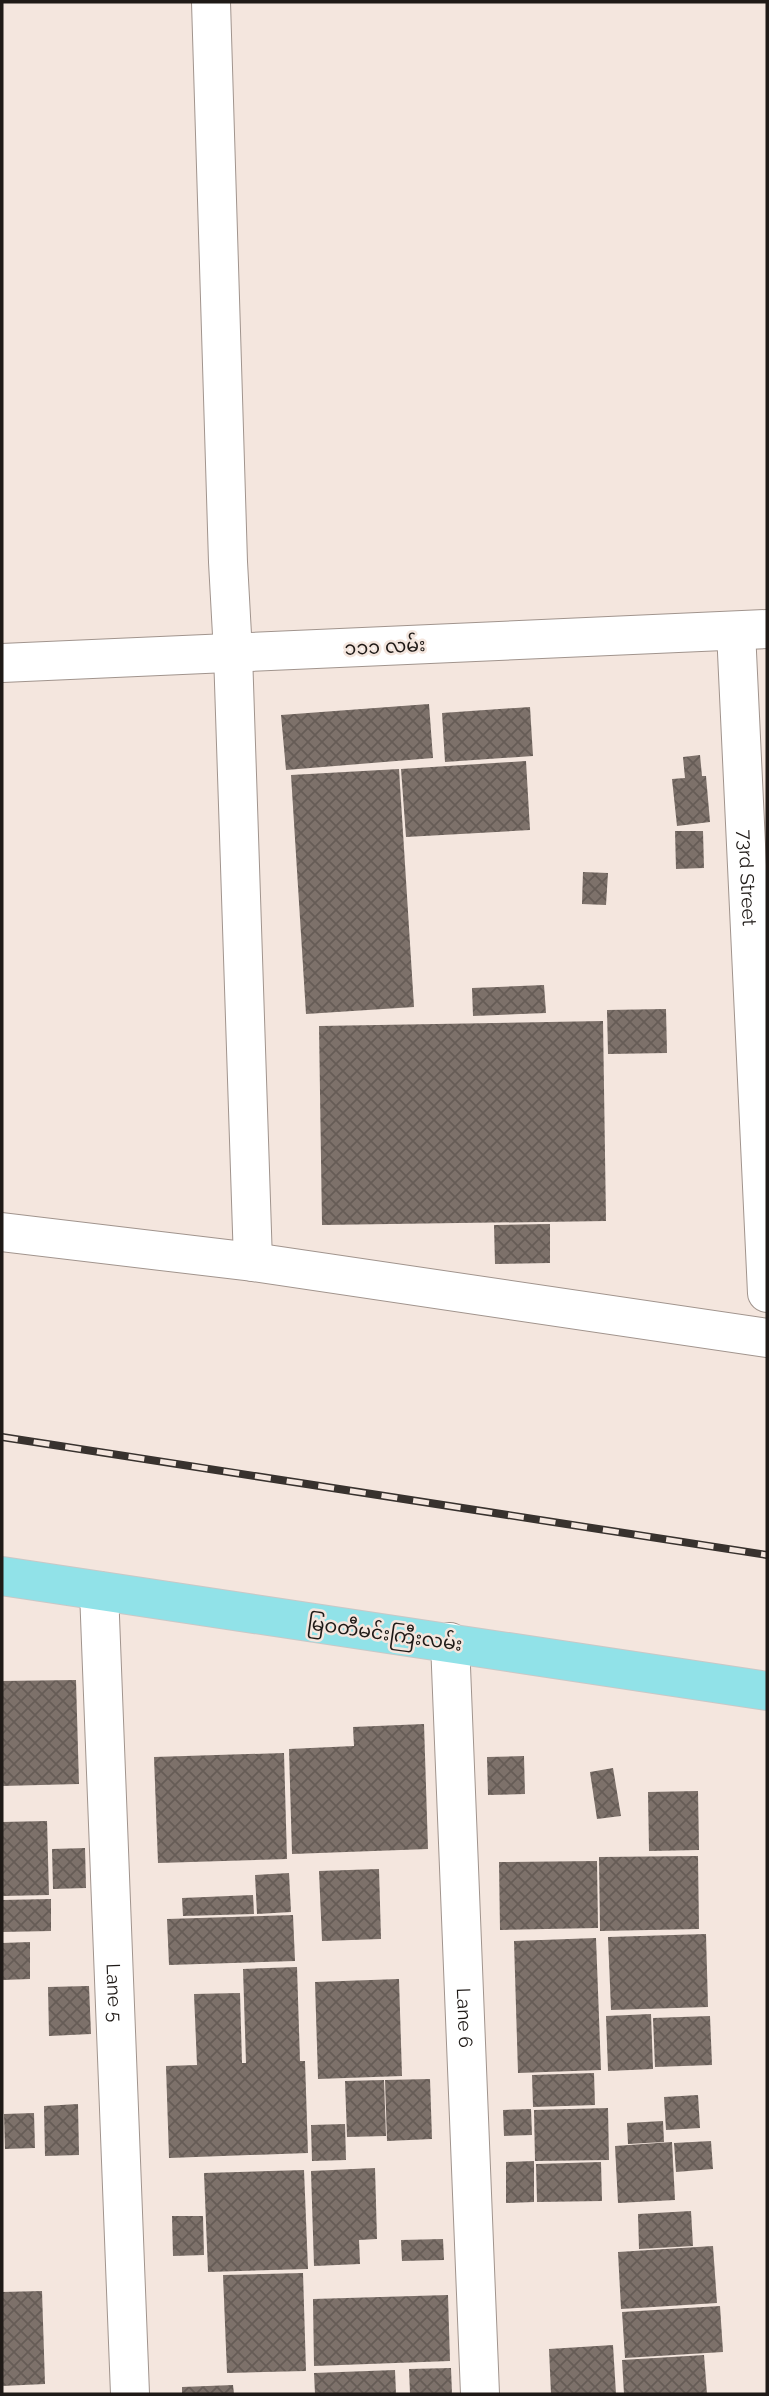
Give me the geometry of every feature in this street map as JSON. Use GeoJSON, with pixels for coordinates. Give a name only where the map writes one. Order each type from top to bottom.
{"type":"FeatureCollection","features":[{"type":"Feature","properties":{"kind":"main road","name":"မြဝတီမင်းကြီးလမ်း"},"geometry":{"type":"LineString","coordinates":[[2,1576],[767,1691]]}},
{"type":"Feature","properties":{"kind":"street"},"geometry":{"type":"LineString","coordinates":[[211,2],[227,548],[233,653],[253,1262]]}},
{"type":"Feature","properties":{"kind":"street","name":"၁၁၁ လမ်း"},"geometry":{"type":"LineString","coordinates":[[2,663],[751,630]]}},
{"type":"Feature","properties":{"kind":"street","name":"73rd Street"},"geometry":{"type":"LineString","coordinates":[[751,630],[767,1293]]}},
{"type":"Feature","properties":{"kind":"street"},"geometry":{"type":"LineString","coordinates":[[2,1232],[253,1262],[767,1338]]}},
{"type":"Feature","properties":{"kind":"street","name":"Lane 5"},"geometry":{"type":"LineString","coordinates":[[99,1591],[130,2394]]}},
{"type":"Feature","properties":{"kind":"street","name":"Lane 6"},"geometry":{"type":"LineString","coordinates":[[450,1642],[480,2394]]}},
{"type":"Feature","properties":{"kind":"building"},"geometry":{"type":"Polygon","coordinates":[[[429,704],[433,758],[286,770],[281,715],[429,704]]]}},
{"type":"Feature","properties":{"kind":"building"},"geometry":{"type":"Polygon","coordinates":[[[530,707],[533,756],[445,762],[442,713],[530,707]]]}},
{"type":"Feature","properties":{"kind":"building"},"geometry":{"type":"Polygon","coordinates":[[[700,755],[702,776],[706,776],[710,822],[677,826],[672,779],[685,778],[683,757],[700,755]]]}},
{"type":"Feature","properties":{"kind":"building"},"geometry":{"type":"Polygon","coordinates":[[[526,761],[530,830],[406,837],[401,769],[526,761]]]}},
{"type":"Feature","properties":{"kind":"building"},"geometry":{"type":"Polygon","coordinates":[[[399,769],[414,1007],[306,1014],[291,775],[399,769]]]}},
{"type":"Feature","properties":{"kind":"building"},"geometry":{"type":"Polygon","coordinates":[[[675,831],[703,831],[704,868],[676,869],[675,831]]]}},
{"type":"Feature","properties":{"kind":"building"},"geometry":{"type":"Polygon","coordinates":[[[583,872],[608,873],[606,905],[582,904],[583,872]]]}},
{"type":"Feature","properties":{"kind":"building"},"geometry":{"type":"Polygon","coordinates":[[[544,985],[546,1013],[473,1016],[472,988],[544,985]]]}},
{"type":"Feature","properties":{"kind":"building"},"geometry":{"type":"Polygon","coordinates":[[[666,1009],[667,1053],[608,1054],[607,1010],[666,1009]]]}},
{"type":"Feature","properties":{"kind":"building"},"geometry":{"type":"Polygon","coordinates":[[[603,1021],[606,1221],[322,1225],[319,1026],[603,1021]]]}},
{"type":"Feature","properties":{"kind":"building"},"geometry":{"type":"Polygon","coordinates":[[[550,1224],[550,1263],[495,1264],[494,1225],[550,1224]]]}},
{"type":"Feature","properties":{"kind":"building"},"geometry":{"type":"Polygon","coordinates":[[[76,1680],[79,1784],[2,1786],[2,1681],[76,1680]]]}},
{"type":"Feature","properties":{"kind":"building"},"geometry":{"type":"Polygon","coordinates":[[[424,1724],[428,1849],[292,1854],[289,1749],[354,1746],[353,1727],[424,1724]]]}},
{"type":"Feature","properties":{"kind":"building"},"geometry":{"type":"Polygon","coordinates":[[[284,1753],[287,1859],[158,1863],[154,1757],[284,1753]]]}},
{"type":"Feature","properties":{"kind":"building"},"geometry":{"type":"Polygon","coordinates":[[[524,1756],[525,1794],[488,1795],[487,1757],[524,1756]]]}},
{"type":"Feature","properties":{"kind":"building"},"geometry":{"type":"Polygon","coordinates":[[[613,1768],[621,1816],[597,1819],[590,1772],[613,1768]]]}},
{"type":"Feature","properties":{"kind":"building"},"geometry":{"type":"Polygon","coordinates":[[[698,1791],[699,1850],[649,1851],[648,1792],[698,1791]]]}},
{"type":"Feature","properties":{"kind":"building"},"geometry":{"type":"Polygon","coordinates":[[[47,1821],[49,1895],[2,1896],[2,1822],[47,1821]]]}},
{"type":"Feature","properties":{"kind":"building"},"geometry":{"type":"Polygon","coordinates":[[[85,1848],[86,1888],[53,1889],[52,1849],[85,1848]]]}},
{"type":"Feature","properties":{"kind":"building"},"geometry":{"type":"Polygon","coordinates":[[[698,1856],[699,1929],[600,1931],[599,1857],[698,1856]]]}},
{"type":"Feature","properties":{"kind":"building"},"geometry":{"type":"Polygon","coordinates":[[[597,1861],[598,1928],[500,1930],[499,1862],[597,1861]]]}},
{"type":"Feature","properties":{"kind":"building"},"geometry":{"type":"Polygon","coordinates":[[[379,1869],[381,1939],[322,1941],[319,1871],[379,1869]]]}},
{"type":"Feature","properties":{"kind":"building"},"geometry":{"type":"Polygon","coordinates":[[[289,1873],[291,1912],[257,1914],[255,1875],[289,1873]]]}},
{"type":"Feature","properties":{"kind":"building"},"geometry":{"type":"Polygon","coordinates":[[[253,1895],[254,1914],[183,1916],[182,1898],[253,1895]]]}},
{"type":"Feature","properties":{"kind":"building"},"geometry":{"type":"Polygon","coordinates":[[[51,1899],[51,1931],[2,1932],[2,1900],[51,1899]]]}},
{"type":"Feature","properties":{"kind":"building"},"geometry":{"type":"Polygon","coordinates":[[[293,1915],[295,1961],[169,1965],[167,1919],[293,1915]]]}},
{"type":"Feature","properties":{"kind":"building"},"geometry":{"type":"Polygon","coordinates":[[[706,1934],[708,2007],[611,2010],[608,1937],[706,1934]]]}},
{"type":"Feature","properties":{"kind":"building"},"geometry":{"type":"Polygon","coordinates":[[[596,1938],[601,2070],[518,2073],[514,1941],[596,1938]]]}},
{"type":"Feature","properties":{"kind":"building"},"geometry":{"type":"Polygon","coordinates":[[[30,1942],[30,1979],[2,1980],[2,1943],[30,1942]]]}},
{"type":"Feature","properties":{"kind":"building"},"geometry":{"type":"Polygon","coordinates":[[[297,1967],[300,2061],[305,2061],[308,2153],[169,2158],[166,2066],[197,2065],[194,1994],[240,1993],[242,2063],[246,2063],[243,1969],[297,1967]]]}},
{"type":"Feature","properties":{"kind":"building"},"geometry":{"type":"Polygon","coordinates":[[[399,1979],[402,2076],[318,2079],[315,1982],[399,1979]]]}},
{"type":"Feature","properties":{"kind":"building"},"geometry":{"type":"Polygon","coordinates":[[[89,1986],[91,2034],[49,2036],[48,1987],[89,1986]]]}},
{"type":"Feature","properties":{"kind":"building"},"geometry":{"type":"Polygon","coordinates":[[[651,2014],[653,2069],[608,2071],[606,2016],[651,2014]]]}},
{"type":"Feature","properties":{"kind":"building"},"geometry":{"type":"Polygon","coordinates":[[[710,2016],[712,2065],[655,2067],[653,2018],[710,2016]]]}},
{"type":"Feature","properties":{"kind":"building"},"geometry":{"type":"Polygon","coordinates":[[[594,2073],[595,2105],[533,2107],[532,2075],[594,2073]]]}},
{"type":"Feature","properties":{"kind":"building"},"geometry":{"type":"Polygon","coordinates":[[[430,2079],[432,2139],[387,2141],[385,2080],[430,2079]]]}},
{"type":"Feature","properties":{"kind":"building"},"geometry":{"type":"Polygon","coordinates":[[[384,2080],[386,2136],[347,2137],[345,2081],[384,2080]]]}},
{"type":"Feature","properties":{"kind":"building"},"geometry":{"type":"Polygon","coordinates":[[[698,2095],[700,2128],[666,2130],[664,2097],[698,2095]]]}},
{"type":"Feature","properties":{"kind":"building"},"geometry":{"type":"Polygon","coordinates":[[[78,2104],[79,2155],[45,2156],[44,2106],[78,2104]]]}},
{"type":"Feature","properties":{"kind":"building"},"geometry":{"type":"Polygon","coordinates":[[[608,2108],[609,2160],[535,2161],[534,2110],[608,2108]]]}},
{"type":"Feature","properties":{"kind":"building"},"geometry":{"type":"Polygon","coordinates":[[[531,2109],[532,2135],[504,2136],[503,2110],[531,2109]]]}},
{"type":"Feature","properties":{"kind":"building"},"geometry":{"type":"Polygon","coordinates":[[[34,2113],[35,2148],[5,2149],[4,2114],[34,2113]]]}},
{"type":"Feature","properties":{"kind":"building"},"geometry":{"type":"Polygon","coordinates":[[[663,2121],[664,2142],[628,2144],[627,2123],[663,2121]]]}},
{"type":"Feature","properties":{"kind":"building"},"geometry":{"type":"Polygon","coordinates":[[[345,2124],[346,2160],[312,2161],[311,2125],[345,2124]]]}},
{"type":"Feature","properties":{"kind":"building"},"geometry":{"type":"Polygon","coordinates":[[[711,2141],[713,2169],[676,2172],[674,2143],[711,2141]]]}},
{"type":"Feature","properties":{"kind":"building"},"geometry":{"type":"Polygon","coordinates":[[[672,2142],[675,2200],[618,2203],[615,2146],[672,2142]]]}},
{"type":"Feature","properties":{"kind":"building"},"geometry":{"type":"Polygon","coordinates":[[[534,2161],[534,2202],[506,2203],[506,2162],[534,2161]]]}},
{"type":"Feature","properties":{"kind":"building"},"geometry":{"type":"Polygon","coordinates":[[[601,2162],[602,2201],[537,2202],[536,2164],[601,2162]]]}},
{"type":"Feature","properties":{"kind":"building"},"geometry":{"type":"Polygon","coordinates":[[[375,2168],[377,2239],[359,2240],[360,2264],[314,2266],[311,2171],[375,2168]]]}},
{"type":"Feature","properties":{"kind":"building"},"geometry":{"type":"Polygon","coordinates":[[[304,2170],[308,2269],[208,2272],[204,2173],[304,2170]]]}},
{"type":"Feature","properties":{"kind":"building"},"geometry":{"type":"Polygon","coordinates":[[[691,2211],[693,2246],[639,2249],[638,2214],[691,2211]]]}},
{"type":"Feature","properties":{"kind":"building"},"geometry":{"type":"Polygon","coordinates":[[[172,2216],[203,2216],[204,2255],[173,2256],[172,2216]]]}},
{"type":"Feature","properties":{"kind":"building"},"geometry":{"type":"Polygon","coordinates":[[[443,2239],[444,2260],[402,2261],[401,2240],[443,2239]]]}},
{"type":"Feature","properties":{"kind":"building"},"geometry":{"type":"Polygon","coordinates":[[[713,2246],[717,2303],[621,2309],[618,2252],[713,2246]]]}},
{"type":"Feature","properties":{"kind":"building"},"geometry":{"type":"Polygon","coordinates":[[[303,2273],[306,2371],[227,2373],[223,2275],[303,2273]]]}},
{"type":"Feature","properties":{"kind":"building"},"geometry":{"type":"Polygon","coordinates":[[[42,2291],[45,2384],[2,2386],[2,2292],[42,2291]]]}},
{"type":"Feature","properties":{"kind":"building"},"geometry":{"type":"Polygon","coordinates":[[[448,2295],[450,2361],[314,2366],[313,2299],[448,2295]]]}},
{"type":"Feature","properties":{"kind":"building"},"geometry":{"type":"Polygon","coordinates":[[[720,2306],[723,2352],[625,2358],[622,2312],[720,2306]]]}},
{"type":"Feature","properties":{"kind":"building"},"geometry":{"type":"Polygon","coordinates":[[[613,2345],[616,2394],[551,2394],[549,2349],[613,2345]]]}},
{"type":"Feature","properties":{"kind":"building"},"geometry":{"type":"Polygon","coordinates":[[[704,2355],[707,2394],[624,2394],[622,2360],[704,2355]]]}},
{"type":"Feature","properties":{"kind":"building"},"geometry":{"type":"Polygon","coordinates":[[[451,2368],[452,2394],[410,2394],[409,2369],[451,2368]]]}},
{"type":"Feature","properties":{"kind":"building"},"geometry":{"type":"Polygon","coordinates":[[[395,2370],[396,2394],[315,2394],[314,2373],[395,2370]]]}},
{"type":"Feature","properties":{"kind":"building"},"geometry":{"type":"Polygon","coordinates":[[[233,2385],[234,2394],[182,2394],[182,2387],[233,2385]]]}},
{"type":"Feature","properties":{"kind":"railway"},"geometry":{"type":"LineString","coordinates":[[2,1437],[767,1555]]}}]}
